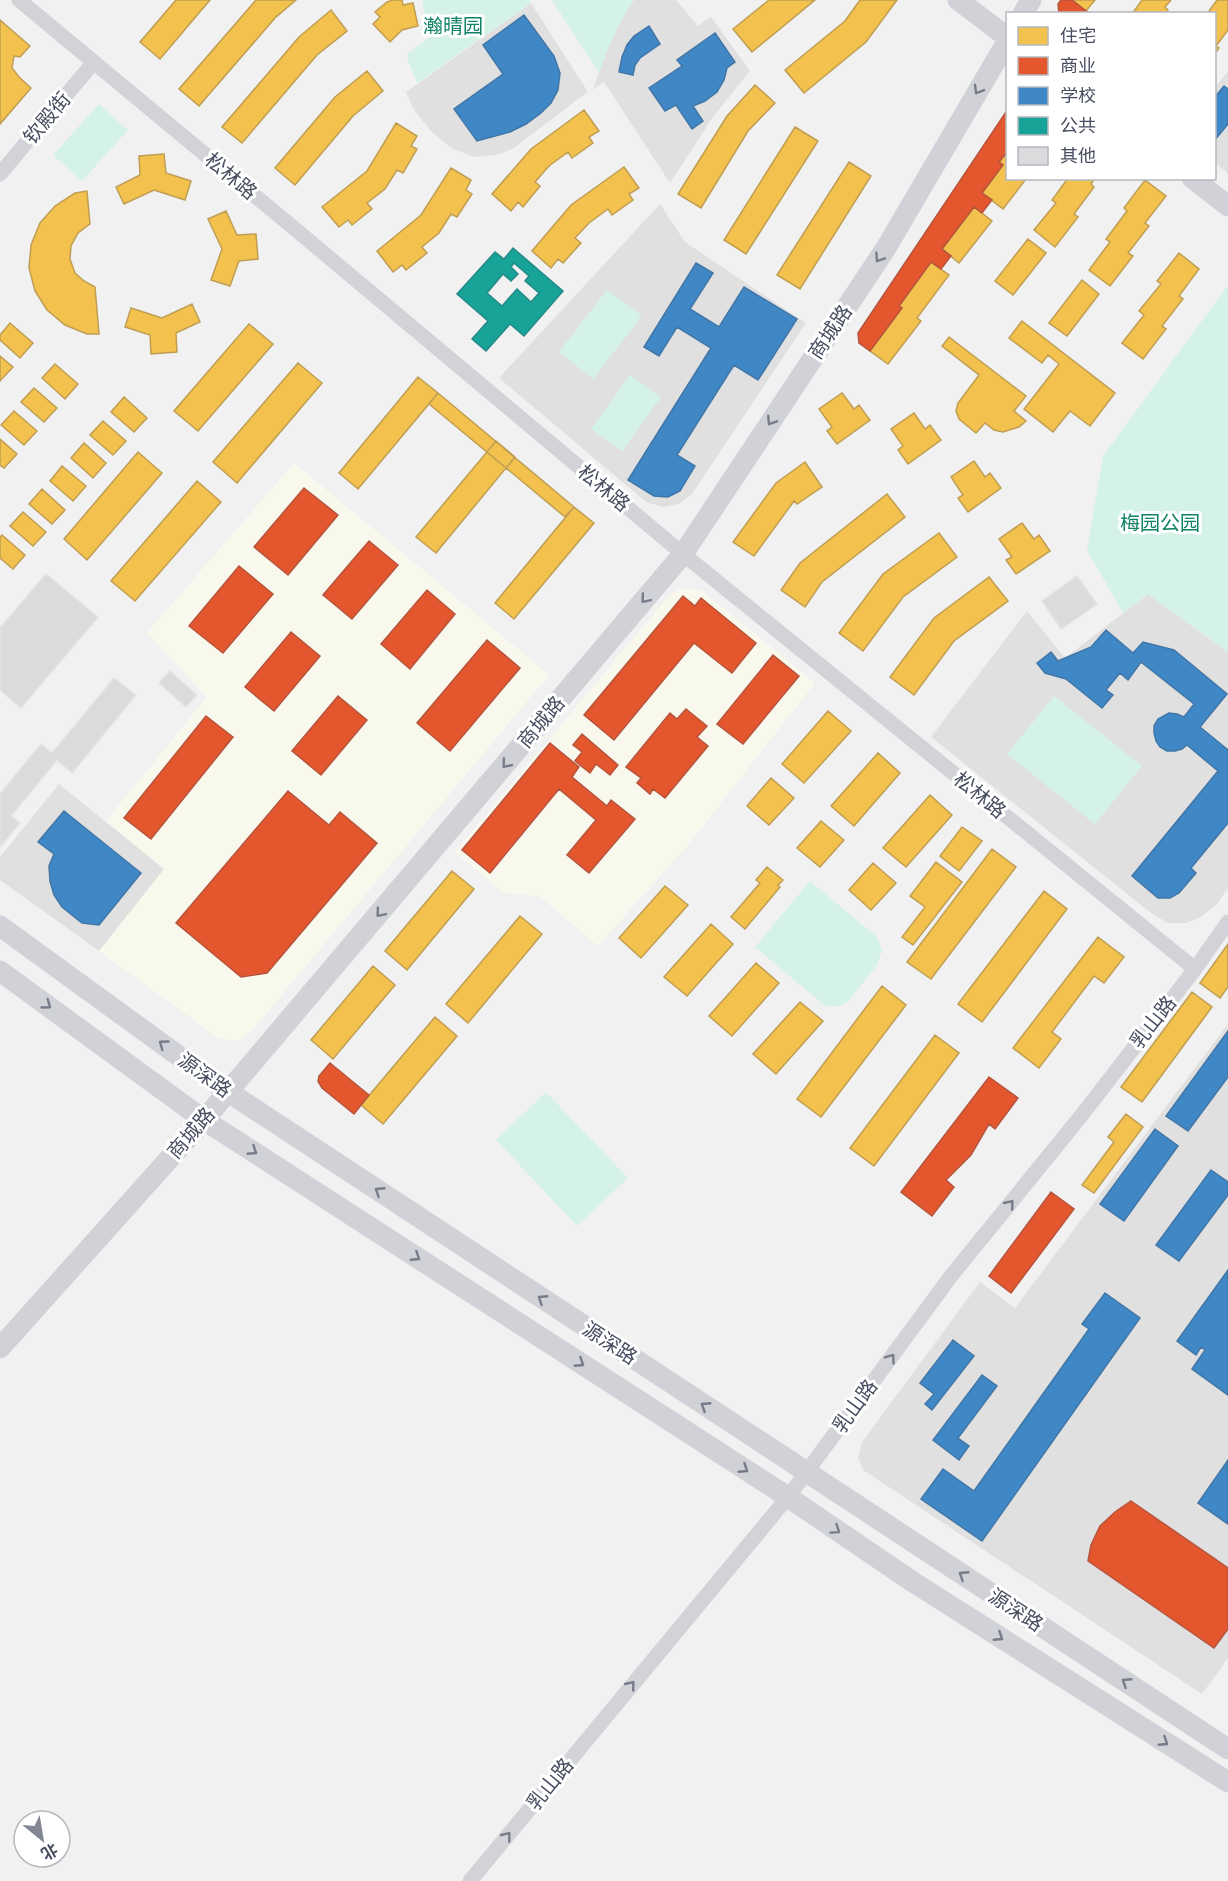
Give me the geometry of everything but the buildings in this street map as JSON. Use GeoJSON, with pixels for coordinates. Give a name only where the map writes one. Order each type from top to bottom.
{"type":"FeatureCollection","features":[{"type":"Feature","properties":{"kind":"main road"},"geometry":{"type":"LineString","coordinates":[[958,0],[1006,37]]}},
{"type":"Feature","properties":{"kind":"main road","name":"商城路"},"geometry":{"type":"LineString","coordinates":[[0,1348],[204,1120],[683,554],[886,248],[1006,42]]}},
{"type":"Feature","properties":{"kind":"main road"},"geometry":{"type":"LineString","coordinates":[[1195,180],[1228,206]]}},
{"type":"Feature","properties":{"kind":"main road","name":"源深路"},"geometry":{"type":"LineString","coordinates":[[0,926],[227,1091],[1228,1749]]}},
{"type":"Feature","properties":{"kind":"main road","name":"源深路"},"geometry":{"type":"LineString","coordinates":[[0,971],[204,1120],[788,1497],[913,1582],[1228,1782]]}},
{"type":"Feature","properties":{"kind":"street","name":"松林路"},"geometry":{"type":"LineString","coordinates":[[19,0],[683,554],[1195,969]]}},
{"type":"Feature","properties":{"kind":"street","name":"钦殿街"},"geometry":{"type":"LineString","coordinates":[[0,174],[94,62]]}},
{"type":"Feature","properties":{"kind":"street","name":"乳山路"},"geometry":{"type":"LineString","coordinates":[[470,1881],[788,1497],[951,1276],[1081,1116],[1195,969],[1228,922]]}},
{"type":"Feature","properties":{"kind":"shaded area"},"geometry":{"type":"Polygon","coordinates":[[[634,0],[676,0],[698,26],[711,17],[750,71],[713,117],[670,183],[604,82],[514,148],[497,155],[474,157],[451,148],[430,130],[414,110],[406,92],[531,3],[588,92],[594,87],[610,40],[634,0]]]}},
{"type":"Feature","properties":{"kind":"shaded area"},"geometry":{"type":"Polygon","coordinates":[[[1228,71],[1228,173],[1216,164],[1216,86],[1228,71]]]}},
{"type":"Feature","properties":{"kind":"shaded area"},"geometry":{"type":"Polygon","coordinates":[[[660,204],[685,242],[806,323],[692,494],[679,504],[663,507],[646,502],[499,378],[660,204]]]}},
{"type":"Feature","properties":{"kind":"shaded area"},"geometry":{"type":"Polygon","coordinates":[[[294,463],[549,675],[250,1033],[240,1040],[229,1041],[217,1037],[99,951],[163,869],[106,821],[207,697],[147,633],[294,463]]]}},
{"type":"Feature","properties":{"kind":"shaded area"},"geometry":{"type":"Polygon","coordinates":[[[680,589],[702,591],[815,683],[692,840],[598,946],[539,896],[504,893],[455,852],[670,595],[680,589]]]}},
{"type":"Feature","properties":{"kind":"shaded area"},"geometry":{"type":"Polygon","coordinates":[[[1148,594],[1228,652],[1228,888],[1217,904],[1202,916],[1186,923],[1168,923],[1151,913],[931,737],[1027,611],[1065,658],[1148,594]]]}},
{"type":"Feature","properties":{"kind":"shaded area"},"geometry":{"type":"Polygon","coordinates":[[[59,784],[164,869],[99,951],[0,880],[0,857],[59,784]]]}},
{"type":"Feature","properties":{"kind":"shaded area"},"geometry":{"type":"Polygon","coordinates":[[[1228,1024],[1228,1658],[1202,1694],[863,1470],[858,1457],[862,1442],[980,1282],[1015,1308],[1228,1024]]]}},
{"type":"Feature","properties":{"kind":"green space","name":"瀚晴园"},"geometry":{"type":"Polygon","coordinates":[[[422,0],[529,0],[531,3],[417,83],[406,55],[429,38],[422,0]]]}},
{"type":"Feature","properties":{"kind":"green space"},"geometry":{"type":"Polygon","coordinates":[[[552,0],[634,0],[614,35],[599,73],[552,0]]]}},
{"type":"Feature","properties":{"kind":"green space"},"geometry":{"type":"Polygon","coordinates":[[[99,104],[128,130],[82,181],[53,155],[99,104]]]}},
{"type":"Feature","properties":{"kind":"green space","name":"梅园公园"},"geometry":{"type":"Polygon","coordinates":[[[1228,285],[1228,652],[1148,594],[1123,613],[1087,550],[1103,456],[1228,285]]]}},
{"type":"Feature","properties":{"kind":"green space"},"geometry":{"type":"Polygon","coordinates":[[[607,290],[642,316],[593,379],[559,352],[607,290]]]}},
{"type":"Feature","properties":{"kind":"green space"},"geometry":{"type":"Polygon","coordinates":[[[630,375],[661,397],[622,451],[591,429],[630,375]]]}},
{"type":"Feature","properties":{"kind":"green space"},"geometry":{"type":"Polygon","coordinates":[[[1054,696],[1142,766],[1095,824],[1007,754],[1054,696]]]}},
{"type":"Feature","properties":{"kind":"green space"},"geometry":{"type":"Polygon","coordinates":[[[810,881],[878,938],[882,951],[877,965],[848,1002],[835,1007],[824,1005],[755,947],[810,881]]]}},
{"type":"Feature","properties":{"kind":"green space"},"geometry":{"type":"Polygon","coordinates":[[[546,1092],[628,1178],[577,1226],[496,1140],[546,1092]]]}}]}
